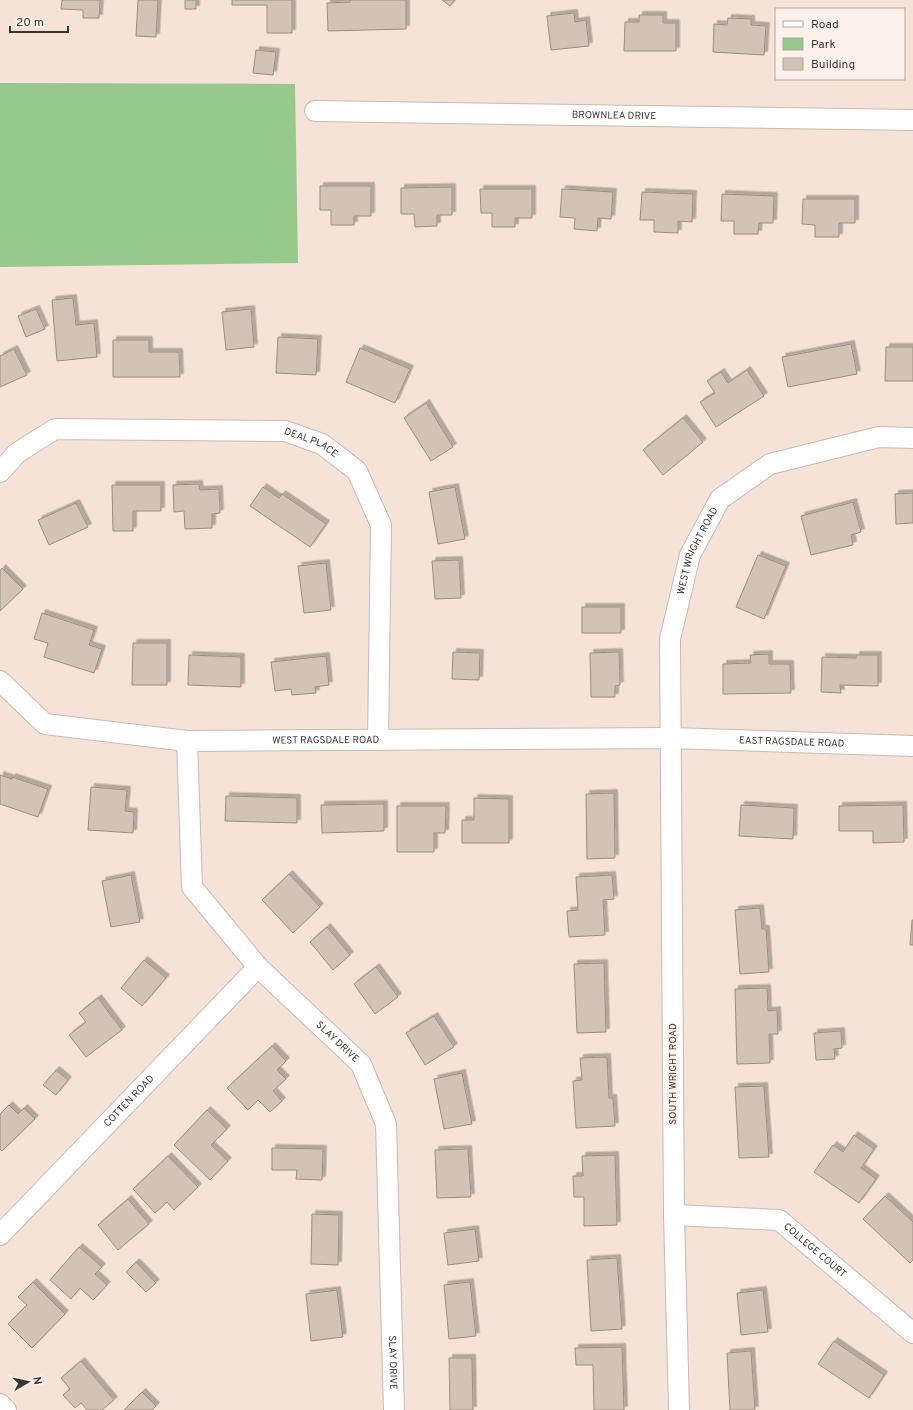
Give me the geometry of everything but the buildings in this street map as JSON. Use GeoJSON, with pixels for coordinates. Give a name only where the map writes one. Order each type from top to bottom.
{"type":"FeatureCollection","features":[{"type":"Feature","properties":{"kind":"street","name":"BROWNLEA DRIVE"},"geometry":{"type":"LineString","coordinates":[[315,110],[913,120]]}},
{"type":"Feature","properties":{"kind":"street","name":"DEAL PLACE"},"geometry":{"type":"LineString","coordinates":[[0,472],[17,453],[55,429],[285,431],[322,444],[357,471],[381,525],[378,740]]}},
{"type":"Feature","properties":{"kind":"street","name":"WEST WRIGHT ROAD"},"geometry":{"type":"LineString","coordinates":[[671,738],[670,639],[690,555],[720,499],[770,464],[878,437],[913,438]]}},
{"type":"Feature","properties":{"kind":"street","name":"WEST RAGSDALE ROAD"},"geometry":{"type":"LineString","coordinates":[[0,681],[46,724],[187,741],[671,738]]}},
{"type":"Feature","properties":{"kind":"street","name":"EAST RAGSDALE ROAD"},"geometry":{"type":"LineString","coordinates":[[671,738],[913,746]]}},
{"type":"Feature","properties":{"kind":"street","name":"SOUTH WRIGHT ROAD"},"geometry":{"type":"LineString","coordinates":[[671,738],[674,1215],[679,1410]]}},
{"type":"Feature","properties":{"kind":"street","name":"SLAY DRIVE"},"geometry":{"type":"LineString","coordinates":[[187,741],[192,888],[258,967],[361,1064],[386,1124],[394,1410]]}},
{"type":"Feature","properties":{"kind":"street","name":"COTTEN ROAD"},"geometry":{"type":"LineString","coordinates":[[0,1235],[258,967]]}},
{"type":"Feature","properties":{"kind":"street","name":"COLLEGE COURT"},"geometry":{"type":"LineString","coordinates":[[674,1215],[779,1220],[913,1333]]}},
{"type":"Feature","properties":{"kind":"street"},"geometry":{"type":"LineString","coordinates":[[0,1404],[6,1410]]}},
{"type":"Feature","properties":{"kind":"green space"},"geometry":{"type":"Polygon","coordinates":[[[0,83],[295,84],[298,263],[0,267],[0,83]]]}}]}
